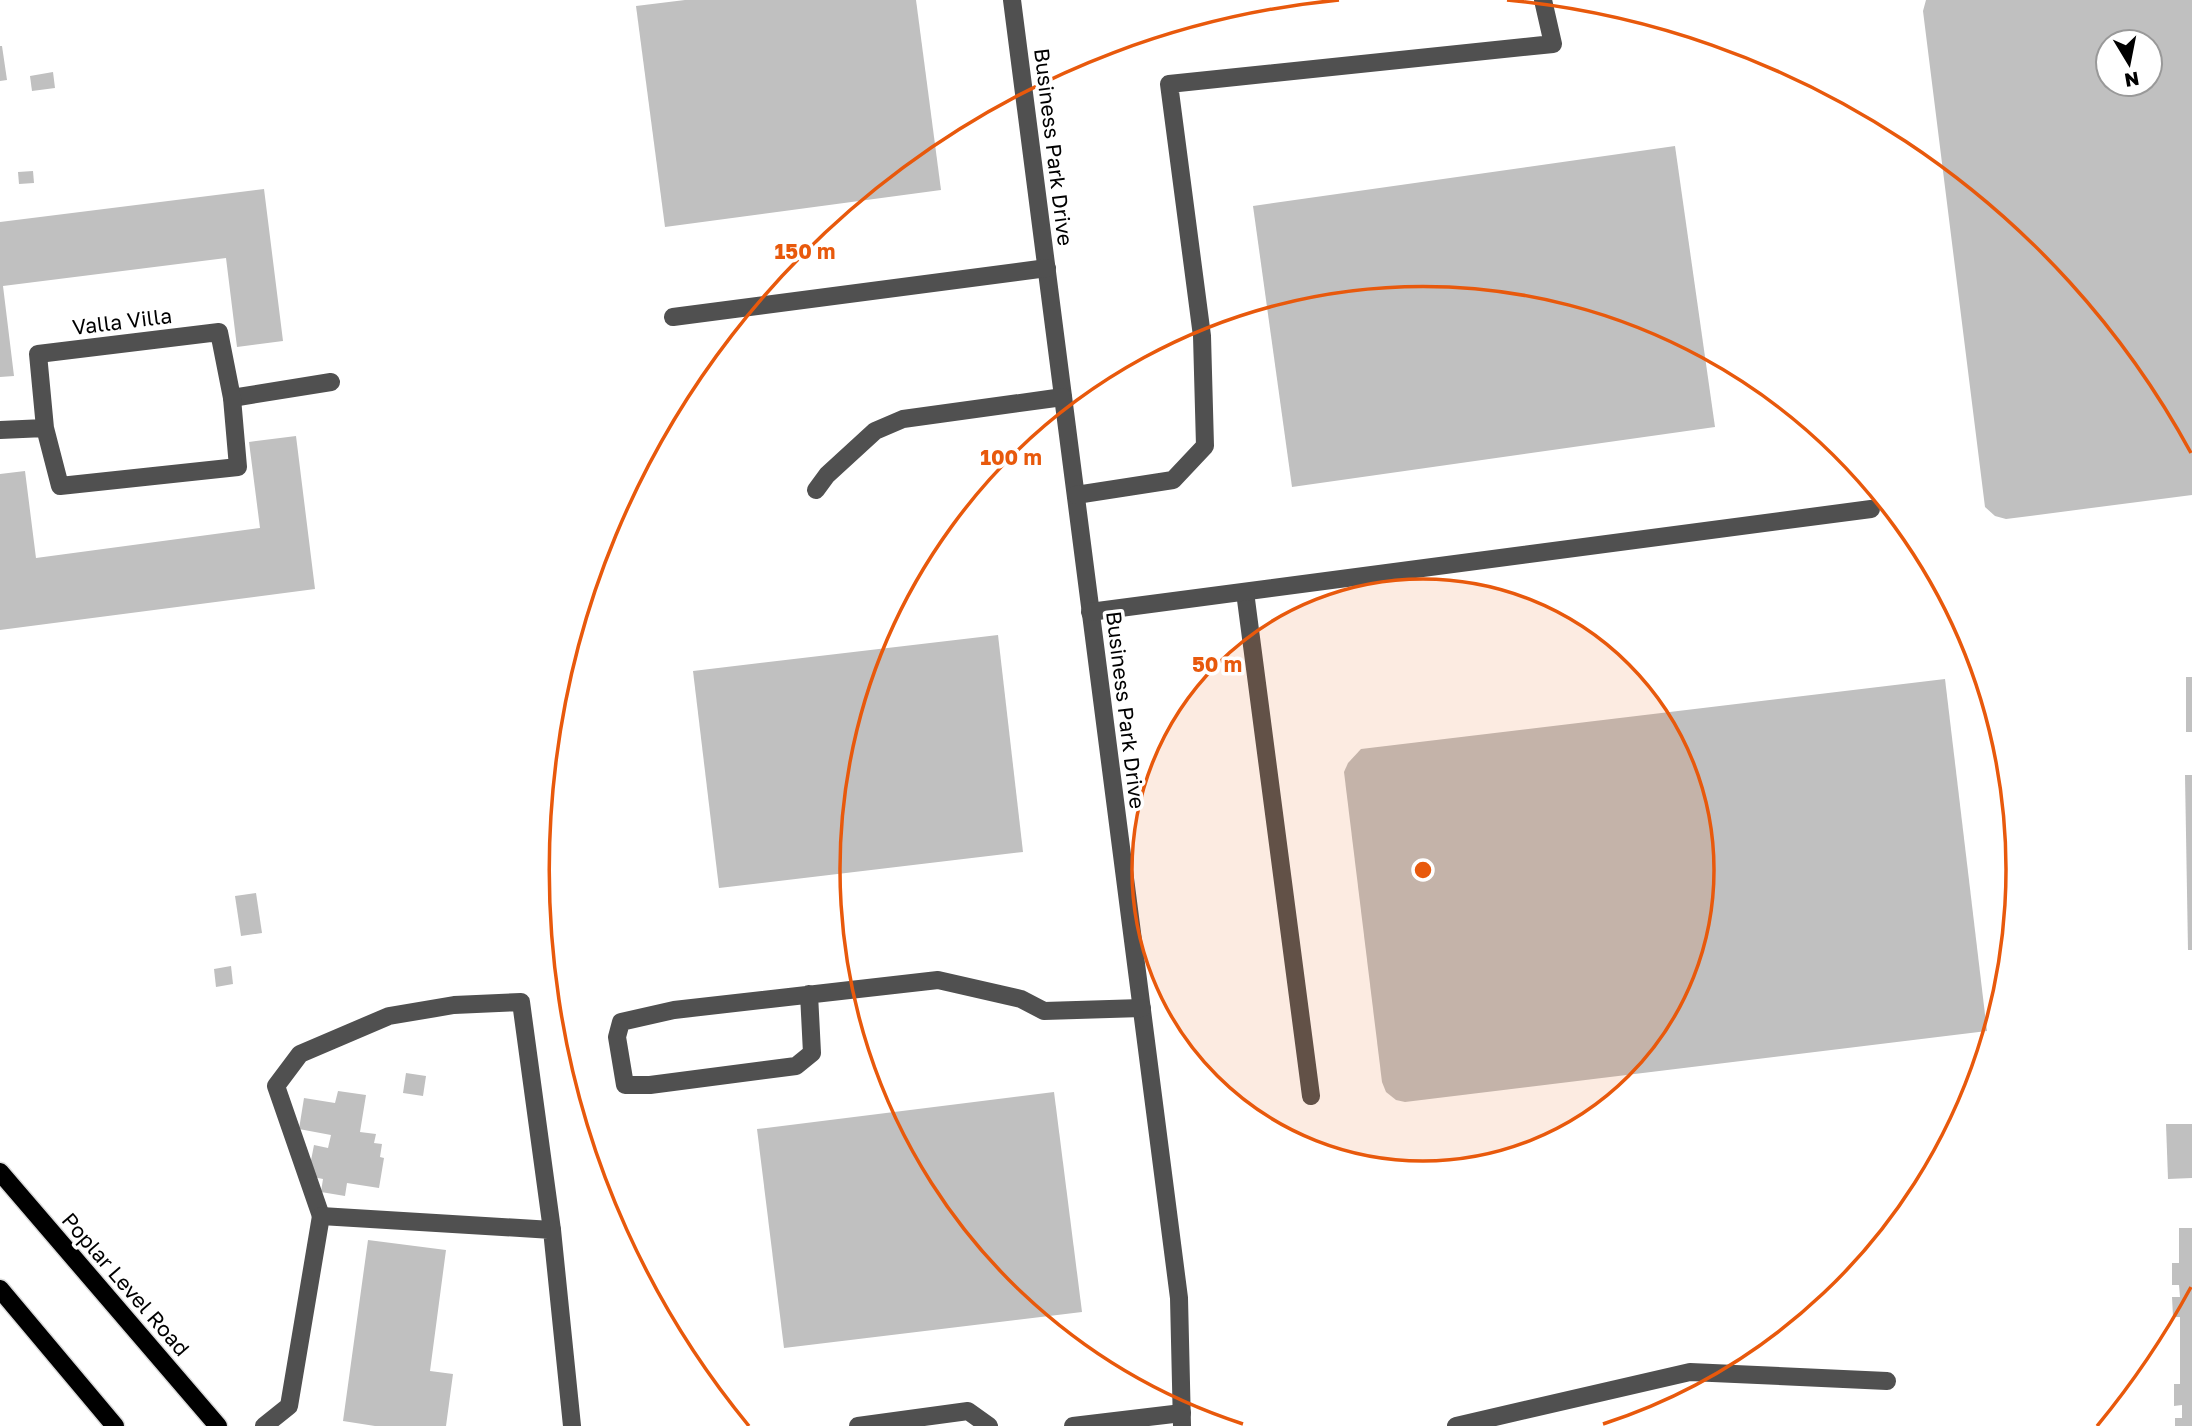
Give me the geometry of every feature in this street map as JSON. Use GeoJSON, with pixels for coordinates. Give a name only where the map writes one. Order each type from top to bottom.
{"type":"FeatureCollection","features":[{"type":"Feature","properties":{"kind":"main road","name":"Poplar Level Road"},"geometry":{"type":"LineString","coordinates":[[0,1172],[218,1426]]}},
{"type":"Feature","properties":{"kind":"main road"},"geometry":{"type":"LineString","coordinates":[[0,1289],[115,1426]]}},
{"type":"Feature","properties":{"kind":"street","name":"Business Park Drive"},"geometry":{"type":"LineString","coordinates":[[1012,0],[1179,1298],[1182,1420]]}},
{"type":"Feature","properties":{"kind":"street"},"geometry":{"type":"LineString","coordinates":[[1076,495],[1173,480],[1206,446],[1202,336],[1169,84],[1553,44],[1543,0]]}},
{"type":"Feature","properties":{"kind":"street"},"geometry":{"type":"LineString","coordinates":[[673,317],[1046,268]]}},
{"type":"Feature","properties":{"kind":"street","name":"Valla Villa"},"geometry":{"type":"LineString","coordinates":[[219,332],[232,398],[238,467],[60,486],[45,428],[38,354],[219,332]]}},
{"type":"Feature","properties":{"kind":"street"},"geometry":{"type":"LineString","coordinates":[[232,398],[331,382]]}},
{"type":"Feature","properties":{"kind":"street"},"geometry":{"type":"LineString","coordinates":[[816,490],[827,475],[875,431],[903,419],[1063,397]]}},
{"type":"Feature","properties":{"kind":"street"},"geometry":{"type":"LineString","coordinates":[[0,430],[45,428]]}},
{"type":"Feature","properties":{"kind":"street"},"geometry":{"type":"LineString","coordinates":[[1090,612],[1871,509]]}},
{"type":"Feature","properties":{"kind":"street"},"geometry":{"type":"LineString","coordinates":[[1245,592],[1311,1096]]}},
{"type":"Feature","properties":{"kind":"street"},"geometry":{"type":"LineString","coordinates":[[809,994],[812,1053],[796,1066],[650,1085],[625,1085],[617,1037],[621,1022],[674,1010],[809,994],[938,980],[1021,999],[1044,1011],[1142,1008]]}},
{"type":"Feature","properties":{"kind":"street"},"geometry":{"type":"LineString","coordinates":[[264,1426],[289,1406],[321,1216],[276,1086],[300,1054],[389,1016],[454,1005],[522,1002],[552,1230],[572,1426]]}},
{"type":"Feature","properties":{"kind":"street"},"geometry":{"type":"LineString","coordinates":[[321,1216],[552,1230]]}},
{"type":"Feature","properties":{"kind":"street"},"geometry":{"type":"LineString","coordinates":[[1456,1426],[1690,1372],[1887,1381]]}},
{"type":"Feature","properties":{"kind":"street"},"geometry":{"type":"LineString","coordinates":[[858,1426],[968,1411],[989,1426]]}},
{"type":"Feature","properties":{"kind":"street"},"geometry":{"type":"LineString","coordinates":[[1073,1426],[1182,1420]]}},
{"type":"Feature","properties":{"kind":"building"},"geometry":{"type":"Polygon","coordinates":[[[685,0],[916,0],[941,190],[665,227],[636,6],[685,0]]]}},
{"type":"Feature","properties":{"kind":"building"},"geometry":{"type":"Polygon","coordinates":[[[1926,0],[2192,0],[2192,495],[2006,519],[1995,516],[1985,507],[1923,11],[1926,0]]]}},
{"type":"Feature","properties":{"kind":"building"},"geometry":{"type":"Polygon","coordinates":[[[0,46],[7,80],[0,81],[0,46]]]}},
{"type":"Feature","properties":{"kind":"building"},"geometry":{"type":"Polygon","coordinates":[[[53,72],[55,88],[32,91],[30,76],[53,72]]]}},
{"type":"Feature","properties":{"kind":"building"},"geometry":{"type":"Polygon","coordinates":[[[1675,146],[1715,427],[1292,487],[1253,206],[1675,146]]]}},
{"type":"Feature","properties":{"kind":"building"},"geometry":{"type":"Polygon","coordinates":[[[33,171],[34,183],[19,184],[18,172],[33,171]]]}},
{"type":"Feature","properties":{"kind":"building"},"geometry":{"type":"Polygon","coordinates":[[[264,189],[283,341],[237,347],[226,258],[3,286],[14,376],[0,377],[0,222],[264,189]]]}},
{"type":"Feature","properties":{"kind":"building"},"geometry":{"type":"Polygon","coordinates":[[[296,436],[315,589],[0,630],[0,474],[25,471],[36,558],[260,528],[249,442],[296,436]]]}},
{"type":"Feature","properties":{"kind":"building"},"geometry":{"type":"Polygon","coordinates":[[[998,635],[1023,852],[719,888],[693,671],[998,635]]]}},
{"type":"Feature","properties":{"kind":"building"},"geometry":{"type":"Polygon","coordinates":[[[2186,677],[2192,677],[2192,732],[2186,732],[2186,677]]]}},
{"type":"Feature","properties":{"kind":"building"},"geometry":{"type":"Polygon","coordinates":[[[1945,679],[1987,1031],[1405,1102],[1396,1100],[1386,1092],[1382,1082],[1344,772],[1348,763],[1361,749],[1945,679]]]}},
{"type":"Feature","properties":{"kind":"building"},"geometry":{"type":"Polygon","coordinates":[[[2185,775],[2192,775],[2192,950],[2188,950],[2185,775]]]}},
{"type":"Feature","properties":{"kind":"building"},"geometry":{"type":"Polygon","coordinates":[[[256,893],[262,933],[241,936],[235,896],[256,893]]]}},
{"type":"Feature","properties":{"kind":"building"},"geometry":{"type":"Polygon","coordinates":[[[231,966],[233,984],[216,987],[214,969],[231,966]]]}},
{"type":"Feature","properties":{"kind":"building"},"geometry":{"type":"Polygon","coordinates":[[[406,1073],[426,1076],[423,1096],[403,1093],[406,1073]]]}},
{"type":"Feature","properties":{"kind":"building"},"geometry":{"type":"Polygon","coordinates":[[[338,1091],[366,1095],[360,1132],[376,1134],[374,1143],[382,1144],[380,1157],[384,1158],[379,1188],[347,1183],[345,1196],[321,1192],[323,1179],[308,1176],[314,1145],[328,1148],[331,1135],[299,1129],[304,1098],[335,1103],[338,1091]]]}},
{"type":"Feature","properties":{"kind":"building"},"geometry":{"type":"Polygon","coordinates":[[[1054,1092],[1082,1312],[784,1348],[757,1129],[1054,1092]]]}},
{"type":"Feature","properties":{"kind":"building"},"geometry":{"type":"Polygon","coordinates":[[[2166,1124],[2192,1124],[2192,1178],[2168,1179],[2166,1124]]]}},
{"type":"Feature","properties":{"kind":"building"},"geometry":{"type":"Polygon","coordinates":[[[2179,1228],[2192,1228],[2192,1426],[2175,1426],[2175,1418],[2182,1418],[2182,1405],[2174,1406],[2174,1384],[2180,1384],[2180,1317],[2173,1317],[2172,1297],[2180,1297],[2179,1285],[2172,1285],[2172,1263],[2179,1263],[2179,1228]]]}},
{"type":"Feature","properties":{"kind":"building"},"geometry":{"type":"Polygon","coordinates":[[[368,1240],[446,1250],[430,1371],[453,1374],[446,1426],[375,1426],[343,1421],[368,1240]]]}}]}
